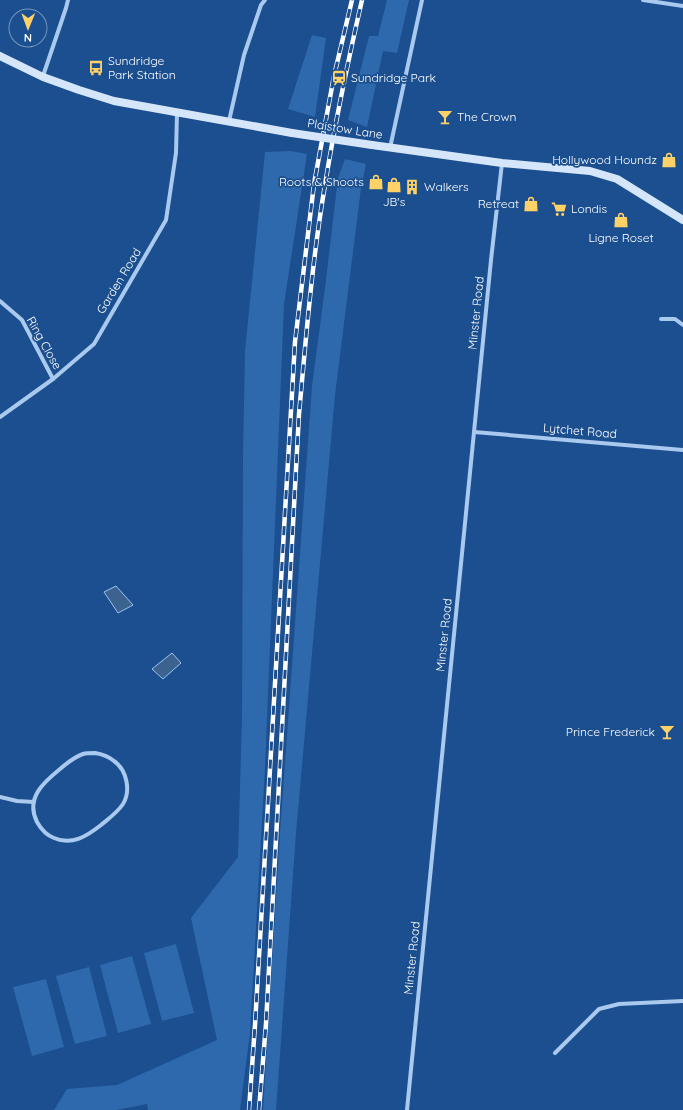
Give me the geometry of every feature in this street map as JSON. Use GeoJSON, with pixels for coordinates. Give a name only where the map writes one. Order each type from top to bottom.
{"type":"FeatureCollection","features":[{"type":"Feature","properties":{"kind":"street"},"geometry":{"type":"LineString","coordinates":[[43,77],[68,0]]}},
{"type":"Feature","properties":{"kind":"street"},"geometry":{"type":"LineString","coordinates":[[229,121],[244,55],[261,5],[265,0]]}},
{"type":"Feature","properties":{"kind":"street"},"geometry":{"type":"LineString","coordinates":[[390,148],[422,0]]}},
{"type":"Feature","properties":{"kind":"street"},"geometry":{"type":"LineString","coordinates":[[643,0],[683,6]]}},
{"type":"Feature","properties":{"kind":"street","name":"Plaistow Lane"},"geometry":{"type":"LineString","coordinates":[[0,56],[43,77],[114,101],[292,133],[390,148],[502,163],[590,171],[617,179],[683,220]]}},
{"type":"Feature","properties":{"kind":"street","name":"Garden Road"},"geometry":{"type":"LineString","coordinates":[[0,417],[53,379],[94,344],[166,220],[176,153],[178,113]]}},
{"type":"Feature","properties":{"kind":"street","name":"Minster Road"},"geometry":{"type":"LineString","coordinates":[[407,1110],[491,260],[502,163]]}},
{"type":"Feature","properties":{"kind":"street","name":"Ring Close"},"geometry":{"type":"LineString","coordinates":[[0,300],[22,320],[53,379]]}},
{"type":"Feature","properties":{"kind":"street"},"geometry":{"type":"LineString","coordinates":[[661,319],[675,320],[683,325]]}},
{"type":"Feature","properties":{"kind":"street","name":"Lytchet Road"},"geometry":{"type":"LineString","coordinates":[[474,432],[683,450]]}},
{"type":"Feature","properties":{"kind":"street"},"geometry":{"type":"LineString","coordinates":[[95,752],[106,755],[116,761],[123,771],[127,781],[127,793],[123,804],[116,813],[82,838],[71,841],[60,840],[49,836],[41,828],[35,818],[34,802],[35,796],[41,786],[73,759],[84,754],[95,752]]}},
{"type":"Feature","properties":{"kind":"street"},"geometry":{"type":"LineString","coordinates":[[0,797],[17,801],[34,802]]}},
{"type":"Feature","properties":{"kind":"street"},"geometry":{"type":"LineString","coordinates":[[555,1053],[599,1008],[619,1004],[683,1001]]}},
{"type":"Feature","properties":{"kind":"shaded area"},"geometry":{"type":"Polygon","coordinates":[[[387,0],[409,0],[397,53],[383,51],[367,127],[348,120],[369,36],[378,36],[387,0]]]}},
{"type":"Feature","properties":{"kind":"shaded area"},"geometry":{"type":"Polygon","coordinates":[[[312,35],[326,38],[315,117],[288,109],[312,35]]]}},
{"type":"Feature","properties":{"kind":"shaded area"},"geometry":{"type":"Polygon","coordinates":[[[290,151],[307,154],[284,304],[265,768],[250,1033],[240,1110],[148,1110],[147,1104],[116,1110],[54,1110],[67,1089],[117,1085],[217,1040],[191,918],[238,857],[242,717],[245,351],[265,152],[290,151]]]}},
{"type":"Feature","properties":{"kind":"shaded area"},"geometry":{"type":"Polygon","coordinates":[[[345,159],[366,164],[361,188],[335,395],[296,833],[276,1110],[263,1110],[280,833],[312,386],[338,178],[345,159]]]}},
{"type":"Feature","properties":{"kind":"shaded area"},"geometry":{"type":"Polygon","coordinates":[[[116,586],[133,605],[118,613],[104,592],[116,586]]]}},
{"type":"Feature","properties":{"kind":"shaded area"},"geometry":{"type":"Polygon","coordinates":[[[172,653],[181,663],[163,679],[152,669],[172,653]]]}},
{"type":"Feature","properties":{"kind":"shaded area"},"geometry":{"type":"Polygon","coordinates":[[[176,944],[194,1013],[162,1021],[144,953],[176,944]]]}},
{"type":"Feature","properties":{"kind":"shaded area"},"geometry":{"type":"Polygon","coordinates":[[[132,956],[151,1024],[118,1033],[100,965],[132,956]]]}},
{"type":"Feature","properties":{"kind":"shaded area"},"geometry":{"type":"Polygon","coordinates":[[[89,967],[107,1036],[75,1044],[56,976],[89,967]]]}},
{"type":"Feature","properties":{"kind":"shaded area"},"geometry":{"type":"Polygon","coordinates":[[[46,979],[64,1047],[32,1056],[13,987],[46,979]]]}},
{"type":"Feature","properties":{"kind":"railway"},"geometry":{"type":"LineString","coordinates":[[249,1110],[295,342],[314,184],[334,76],[352,0]]}},
{"type":"Feature","properties":{"kind":"railway"},"geometry":{"type":"LineString","coordinates":[[259,1110],[266,1024],[299,414],[304,357],[320,214],[342,92],[362,0]]}},
{"type":"Feature","properties":{"kind":"place","name":"Sundridge Park Station"},"geometry":{"type":"Point","coordinates":[96,68]}},
{"type":"Feature","properties":{"kind":"place","name":"Sundridge Park"},"geometry":{"type":"Point","coordinates":[339,78]}},
{"type":"Feature","properties":{"kind":"place","name":"The Crown"},"geometry":{"type":"Point","coordinates":[445,117]}},
{"type":"Feature","properties":{"kind":"place","name":"Hollywood Houndz"},"geometry":{"type":"Point","coordinates":[669,160]}},
{"type":"Feature","properties":{"kind":"place","name":"Roots & Shoots"},"geometry":{"type":"Point","coordinates":[376,182]}},
{"type":"Feature","properties":{"kind":"place","name":"JB's"},"geometry":{"type":"Point","coordinates":[394,185]}},
{"type":"Feature","properties":{"kind":"place","name":"Walkers"},"geometry":{"type":"Point","coordinates":[412,187]}},
{"type":"Feature","properties":{"kind":"place","name":"Retreat"},"geometry":{"type":"Point","coordinates":[531,204]}},
{"type":"Feature","properties":{"kind":"place","name":"Londis"},"geometry":{"type":"Point","coordinates":[559,209]}},
{"type":"Feature","properties":{"kind":"place","name":"Ligne Roset"},"geometry":{"type":"Point","coordinates":[621,220]}},
{"type":"Feature","properties":{"kind":"place","name":"Prince Frederick"},"geometry":{"type":"Point","coordinates":[667,732]}}]}
